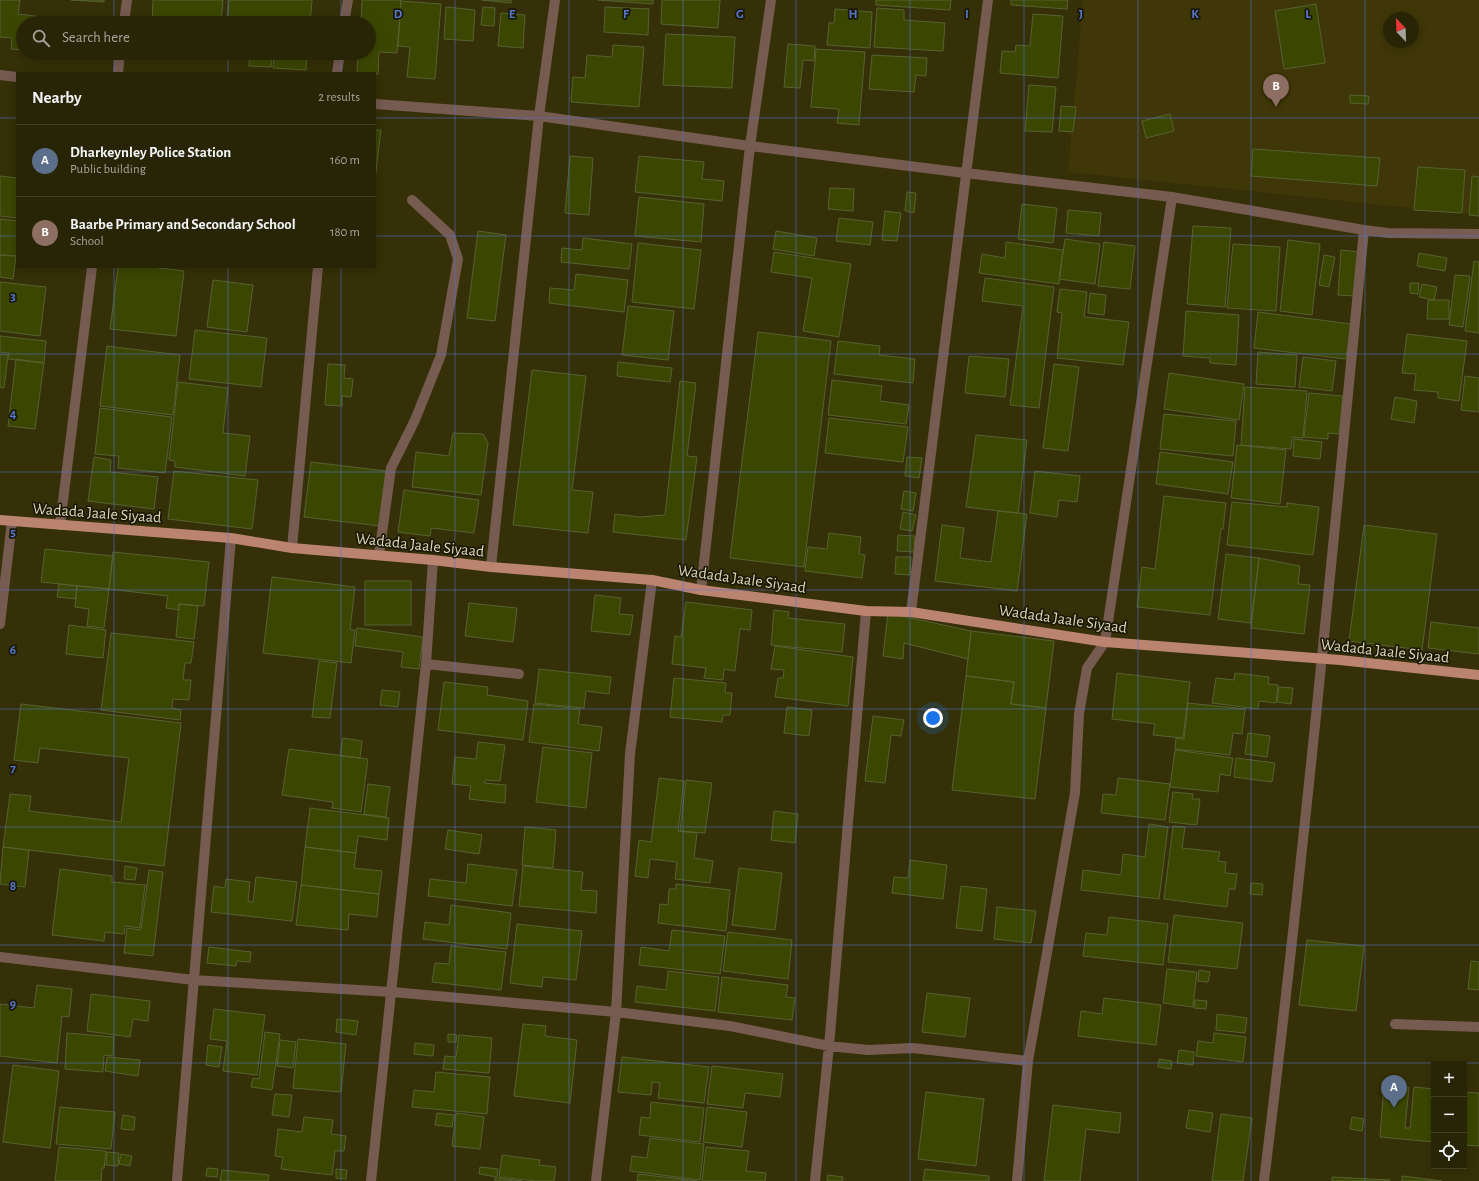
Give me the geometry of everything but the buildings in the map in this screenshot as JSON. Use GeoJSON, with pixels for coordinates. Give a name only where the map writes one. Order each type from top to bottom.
{"type":"FeatureCollection","features":[{"type":"Feature","properties":{"kind":"main road","name":"Wadada Jaale Siyaad"},"geometry":{"type":"LineString","coordinates":[[0,520],[231,538],[292,548],[433,560],[491,567],[652,580],[701,590],[866,611],[911,612],[1105,642],[1322,659],[1479,675]]}},
{"type":"Feature","properties":{"kind":"street"},"geometry":{"type":"LineString","coordinates":[[125,16],[127,0]]}},
{"type":"Feature","properties":{"kind":"street"},"geometry":{"type":"LineString","coordinates":[[345,16],[348,0]]}},
{"type":"Feature","properties":{"kind":"street"},"geometry":{"type":"LineString","coordinates":[[491,567],[539,116],[554,0]]}},
{"type":"Feature","properties":{"kind":"street"},"geometry":{"type":"LineString","coordinates":[[701,590],[750,146],[771,0]]}},
{"type":"Feature","properties":{"kind":"street"},"geometry":{"type":"LineString","coordinates":[[911,612],[965,173],[988,0]]}},
{"type":"Feature","properties":{"kind":"street"},"geometry":{"type":"LineString","coordinates":[[118,72],[119,60]]}},
{"type":"Feature","properties":{"kind":"street"},"geometry":{"type":"LineString","coordinates":[[337,72],[339,60]]}},
{"type":"Feature","properties":{"kind":"street"},"geometry":{"type":"LineString","coordinates":[[0,75],[16,77]]}},
{"type":"Feature","properties":{"kind":"street"},"geometry":{"type":"LineString","coordinates":[[376,104],[539,116],[750,146],[1172,197],[1388,233],[1479,234]]}},
{"type":"Feature","properties":{"kind":"street"},"geometry":{"type":"LineString","coordinates":[[1017,1181],[1028,1061],[1075,793],[1079,714],[1087,668],[1105,642],[1172,197]]}},
{"type":"Feature","properties":{"kind":"street"},"geometry":{"type":"LineString","coordinates":[[379,555],[391,468],[415,420],[441,355],[458,259],[450,235],[412,200]]}},
{"type":"Feature","properties":{"kind":"street"},"geometry":{"type":"LineString","coordinates":[[1264,1181],[1322,659],[1364,230]]}},
{"type":"Feature","properties":{"kind":"street"},"geometry":{"type":"LineString","coordinates":[[60,525],[92,268]]}},
{"type":"Feature","properties":{"kind":"street"},"geometry":{"type":"LineString","coordinates":[[292,548],[318,268]]}},
{"type":"Feature","properties":{"kind":"street"},"geometry":{"type":"LineString","coordinates":[[0,624],[12,521]]}},
{"type":"Feature","properties":{"kind":"street"},"geometry":{"type":"LineString","coordinates":[[177,1181],[231,538]]}},
{"type":"Feature","properties":{"kind":"street"},"geometry":{"type":"LineString","coordinates":[[371,1181],[426,664],[433,560]]}},
{"type":"Feature","properties":{"kind":"street"},"geometry":{"type":"LineString","coordinates":[[596,1181],[616,1012],[630,754],[652,580]]}},
{"type":"Feature","properties":{"kind":"street"},"geometry":{"type":"LineString","coordinates":[[815,1181],[829,1046],[866,611]]}},
{"type":"Feature","properties":{"kind":"street"},"geometry":{"type":"LineString","coordinates":[[426,664],[519,674]]}},
{"type":"Feature","properties":{"kind":"street"},"geometry":{"type":"LineString","coordinates":[[0,957],[194,980],[392,992],[616,1012],[730,1026],[829,1046],[868,1050],[913,1048],[1028,1061]]}},
{"type":"Feature","properties":{"kind":"street"},"geometry":{"type":"LineString","coordinates":[[1395,1024],[1479,1027]]}},
{"type":"Feature","properties":{"kind":"shaded area"},"geometry":{"type":"Polygon","coordinates":[[[1083,0],[1479,0],[1479,215],[1068,172],[1083,0]]]}},
{"type":"Feature","properties":{"kind":"place","name":"Baarbe Primary and Secondary School"},"geometry":{"type":"Point","coordinates":[1276,107]}},
{"type":"Feature","properties":{"kind":"place","name":"Dharkeynley Police Station"},"geometry":{"type":"Point","coordinates":[1394,1108]}}]}
